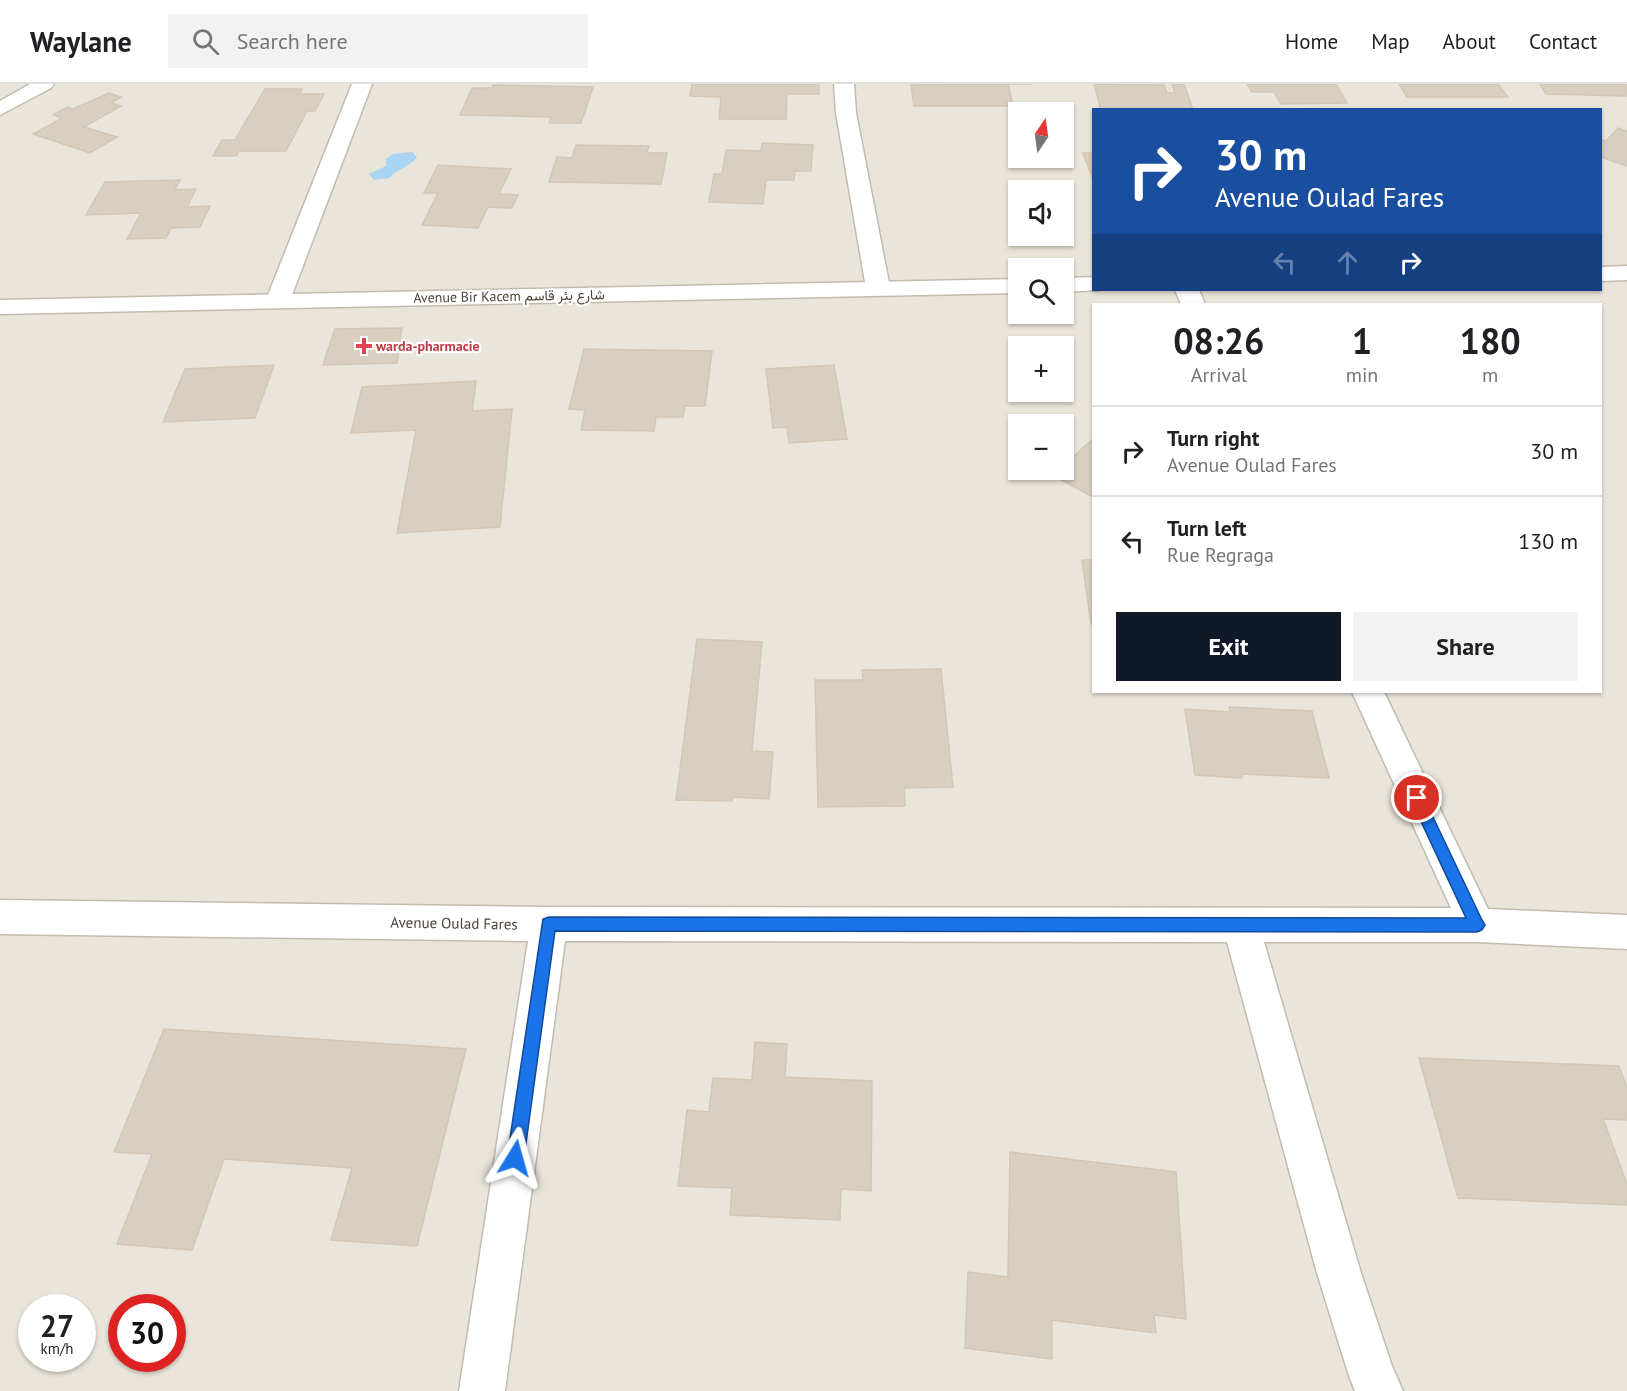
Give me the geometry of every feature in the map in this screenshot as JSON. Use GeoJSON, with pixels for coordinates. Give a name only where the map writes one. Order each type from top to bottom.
{"type":"FeatureCollection","features":[{"type":"Feature","properties":{"kind":"street"},"geometry":{"type":"LineString","coordinates":[[0,110],[44,84]]}},
{"type":"Feature","properties":{"kind":"street"},"geometry":{"type":"LineString","coordinates":[[278,300],[362,84]]}},
{"type":"Feature","properties":{"kind":"street"},"geometry":{"type":"LineString","coordinates":[[844,84],[846,113],[878,288]]}},
{"type":"Feature","properties":{"kind":"street"},"geometry":{"type":"LineString","coordinates":[[1602,274],[1627,273]]}},
{"type":"Feature","properties":{"kind":"street"},"geometry":{"type":"LineString","coordinates":[[1074,285],[1092,284]]}},
{"type":"Feature","properties":{"kind":"street","name":"Avenue Bir Kacem شارع بئر قاسم"},"geometry":{"type":"LineString","coordinates":[[0,308],[278,300],[1008,286]]}},
{"type":"Feature","properties":{"kind":"street"},"geometry":{"type":"LineString","coordinates":[[1368,693],[1477,925]]}},
{"type":"Feature","properties":{"kind":"street","name":"Avenue Oulad Fares"},"geometry":{"type":"LineString","coordinates":[[0,916],[549,924],[1477,925],[1627,932]]}},
{"type":"Feature","properties":{"kind":"street"},"geometry":{"type":"LineString","coordinates":[[482,1391],[549,924]]}},
{"type":"Feature","properties":{"kind":"street"},"geometry":{"type":"LineString","coordinates":[[1241,926],[1339,1273],[1372,1376],[1380,1391]]}},
{"type":"Feature","properties":{"kind":"shaded area"},"geometry":{"type":"Polygon","coordinates":[[[0,84],[1627,84],[1627,1391],[0,1391],[0,84]]]}},
{"type":"Feature","properties":{"kind":"water"},"geometry":{"type":"Polygon","coordinates":[[[412,152],[417,157],[390,178],[374,180],[369,174],[386,166],[386,159],[393,154],[412,152]]]}},
{"type":"Feature","properties":{"kind":"building"},"geometry":{"type":"Polygon","coordinates":[[[692,84],[819,84],[819,94],[787,94],[786,119],[719,119],[721,97],[690,96],[692,84]]]}},
{"type":"Feature","properties":{"kind":"building"},"geometry":{"type":"Polygon","coordinates":[[[1008,84],[1012,102],[1008,102],[1008,106],[914,106],[911,85],[1008,84]]]}},
{"type":"Feature","properties":{"kind":"building"},"geometry":{"type":"Polygon","coordinates":[[[1094,84],[1164,85],[1167,93],[1175,93],[1172,84],[1184,84],[1192,108],[1100,108],[1094,84]]]}},
{"type":"Feature","properties":{"kind":"building"},"geometry":{"type":"Polygon","coordinates":[[[1247,84],[1336,84],[1347,103],[1281,104],[1274,92],[1252,92],[1247,84]]]}},
{"type":"Feature","properties":{"kind":"building"},"geometry":{"type":"Polygon","coordinates":[[[1399,84],[1498,84],[1508,97],[1407,97],[1399,84]]]}},
{"type":"Feature","properties":{"kind":"building"},"geometry":{"type":"Polygon","coordinates":[[[1540,84],[1627,84],[1627,96],[1546,94],[1540,84]]]}},
{"type":"Feature","properties":{"kind":"building"},"geometry":{"type":"Polygon","coordinates":[[[493,85],[593,87],[581,123],[549,123],[551,117],[460,115],[472,88],[492,88],[493,85]]]}},
{"type":"Feature","properties":{"kind":"building"},"geometry":{"type":"Polygon","coordinates":[[[265,89],[302,89],[299,94],[324,94],[315,111],[307,111],[286,151],[239,151],[236,156],[213,156],[222,140],[235,140],[265,89]]]}},
{"type":"Feature","properties":{"kind":"building"},"geometry":{"type":"Polygon","coordinates":[[[109,93],[121,97],[111,103],[121,106],[84,127],[117,137],[90,153],[33,134],[62,118],[53,115],[67,107],[73,109],[109,93]]]}},
{"type":"Feature","properties":{"kind":"building"},"geometry":{"type":"Polygon","coordinates":[[[1618,128],[1627,131],[1627,166],[1602,158],[1602,140],[1606,141],[1618,128]]]}},
{"type":"Feature","properties":{"kind":"building"},"geometry":{"type":"Polygon","coordinates":[[[762,143],[813,145],[811,171],[795,171],[794,180],[766,180],[763,204],[709,202],[714,174],[722,174],[726,150],[761,151],[762,143]]]}},
{"type":"Feature","properties":{"kind":"building"},"geometry":{"type":"Polygon","coordinates":[[[576,145],[649,146],[647,153],[667,153],[661,184],[549,182],[557,157],[572,158],[576,145]]]}},
{"type":"Feature","properties":{"kind":"building"},"geometry":{"type":"Polygon","coordinates":[[[1083,153],[1092,153],[1092,177],[1083,153]]]}},
{"type":"Feature","properties":{"kind":"building"},"geometry":{"type":"Polygon","coordinates":[[[438,165],[511,169],[499,194],[518,195],[512,208],[488,207],[478,228],[422,225],[438,193],[424,193],[438,165]]]}},
{"type":"Feature","properties":{"kind":"building"},"geometry":{"type":"Polygon","coordinates":[[[180,180],[175,190],[196,189],[187,207],[210,206],[200,227],[171,228],[166,238],[127,239],[141,213],[86,215],[105,182],[180,180]]]}},
{"type":"Feature","properties":{"kind":"building","name":"warda-pharmacie"},"geometry":{"type":"Polygon","coordinates":[[[402,328],[397,363],[323,365],[335,329],[402,328]]]}},
{"type":"Feature","properties":{"kind":"building"},"geometry":{"type":"Polygon","coordinates":[[[584,349],[712,351],[705,406],[685,406],[683,417],[656,417],[654,431],[581,430],[585,410],[569,409],[584,349]]]}},
{"type":"Feature","properties":{"kind":"building"},"geometry":{"type":"Polygon","coordinates":[[[274,365],[255,418],[163,422],[185,369],[274,365]]]}},
{"type":"Feature","properties":{"kind":"building"},"geometry":{"type":"Polygon","coordinates":[[[834,365],[847,439],[789,443],[787,427],[773,428],[766,369],[834,365]]]}},
{"type":"Feature","properties":{"kind":"building"},"geometry":{"type":"Polygon","coordinates":[[[476,381],[472,411],[512,409],[500,527],[397,533],[416,430],[351,433],[362,387],[476,381]]]}},
{"type":"Feature","properties":{"kind":"building"},"geometry":{"type":"Polygon","coordinates":[[[1092,440],[1092,495],[1061,480],[1074,480],[1074,456],[1092,440]]]}},
{"type":"Feature","properties":{"kind":"building"},"geometry":{"type":"Polygon","coordinates":[[[1082,560],[1092,560],[1091,624],[1082,560]]]}},
{"type":"Feature","properties":{"kind":"building"},"geometry":{"type":"Polygon","coordinates":[[[697,639],[762,642],[752,751],[773,752],[769,799],[733,797],[732,801],[676,800],[697,639]]]}},
{"type":"Feature","properties":{"kind":"building"},"geometry":{"type":"Polygon","coordinates":[[[941,669],[953,787],[904,788],[905,806],[818,807],[815,680],[863,680],[862,670],[941,669]]]}},
{"type":"Feature","properties":{"kind":"building"},"geometry":{"type":"Polygon","coordinates":[[[1229,707],[1312,711],[1329,778],[1242,774],[1242,778],[1195,775],[1185,709],[1230,712],[1229,707]]]}},
{"type":"Feature","properties":{"kind":"building"},"geometry":{"type":"Polygon","coordinates":[[[164,1029],[466,1049],[417,1246],[331,1240],[352,1168],[224,1159],[192,1250],[117,1244],[152,1154],[114,1152],[164,1029]]]}},
{"type":"Feature","properties":{"kind":"building"},"geometry":{"type":"Polygon","coordinates":[[[755,1042],[787,1044],[785,1077],[872,1081],[871,1191],[841,1189],[840,1220],[730,1215],[732,1188],[678,1186],[687,1110],[709,1112],[713,1078],[752,1080],[755,1042]]]}},
{"type":"Feature","properties":{"kind":"building"},"geometry":{"type":"Polygon","coordinates":[[[1419,1058],[1619,1066],[1627,1087],[1627,1120],[1603,1119],[1627,1184],[1627,1205],[1458,1198],[1419,1058]]]}},
{"type":"Feature","properties":{"kind":"building"},"geometry":{"type":"Polygon","coordinates":[[[1010,1152],[1176,1172],[1186,1319],[1154,1315],[1156,1333],[1052,1320],[1052,1359],[965,1348],[968,1272],[1008,1277],[1010,1152]]]}},
{"type":"Feature","properties":{"kind":"place","name":"warda-pharmacie"},"geometry":{"type":"Point","coordinates":[364,346]}},
{"type":"Feature","properties":{"kind":"route"},"geometry":{"type":"LineString","coordinates":[[515,1158],[549,924],[1477,925],[1417,798]]}}]}
